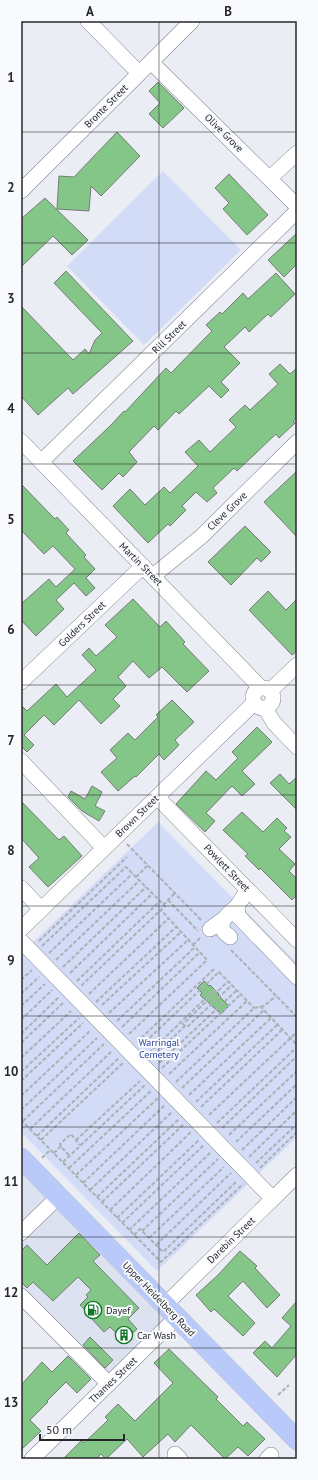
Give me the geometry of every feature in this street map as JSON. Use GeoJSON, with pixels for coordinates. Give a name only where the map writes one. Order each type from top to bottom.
{"type":"FeatureCollection","features":[{"type":"Feature","properties":{"kind":"main road","name":"Upper Heidelberg Road"},"geometry":{"type":"LineString","coordinates":[[21,1158],[297,1440]]}},
{"type":"Feature","properties":{"kind":"street"},"geometry":{"type":"LineString","coordinates":[[88,21],[139,73]]}},
{"type":"Feature","properties":{"kind":"street","name":"Bronte Street"},"geometry":{"type":"LineString","coordinates":[[21,191],[192,21]]}},
{"type":"Feature","properties":{"kind":"street","name":"Olive Grove"},"geometry":{"type":"LineString","coordinates":[[151,62],[297,206]]}},
{"type":"Feature","properties":{"kind":"street"},"geometry":{"type":"LineString","coordinates":[[270,178],[297,153]]}},
{"type":"Feature","properties":{"kind":"street","name":"Rill Street"},"geometry":{"type":"LineString","coordinates":[[41,462],[297,211]]}},
{"type":"Feature","properties":{"kind":"street","name":"Martin Street"},"geometry":{"type":"LineString","coordinates":[[21,441],[266,689]]}},
{"type":"Feature","properties":{"kind":"street","name":"Cleve Grove"},"geometry":{"type":"LineString","coordinates":[[148,571],[202,536],[297,442]]}},
{"type":"Feature","properties":{"kind":"street","name":"Golders Street"},"geometry":{"type":"LineString","coordinates":[[21,682],[148,571]]}},
{"type":"Feature","properties":{"kind":"street"},"geometry":{"type":"LineString","coordinates":[[266,689],[297,665]]}},
{"type":"Feature","properties":{"kind":"street","name":"Brown Street"},"geometry":{"type":"LineString","coordinates":[[21,929],[157,797],[260,706],[271,706],[274,700],[273,693],[266,689]]}},
{"type":"Feature","properties":{"kind":"street"},"geometry":{"type":"LineString","coordinates":[[260,706],[297,747]]}},
{"type":"Feature","properties":{"kind":"street"},"geometry":{"type":"LineString","coordinates":[[21,761],[104,848]]}},
{"type":"Feature","properties":{"kind":"street","name":"Powlett Street"},"geometry":{"type":"LineString","coordinates":[[157,797],[297,940]]}},
{"type":"Feature","properties":{"kind":"street"},"geometry":{"type":"LineString","coordinates":[[21,888],[41,909]]}},
{"type":"Feature","properties":{"kind":"street"},"geometry":{"type":"LineString","coordinates":[[206,932],[225,918],[237,906],[248,890]]}},
{"type":"Feature","properties":{"kind":"street"},"geometry":{"type":"LineString","coordinates":[[237,906],[238,916],[297,977]]}},
{"type":"Feature","properties":{"kind":"street"},"geometry":{"type":"LineString","coordinates":[[225,918],[222,924],[223,930],[230,937]]}},
{"type":"Feature","properties":{"kind":"street"},"geometry":{"type":"LineString","coordinates":[[54,975],[273,1199]]}},
{"type":"Feature","properties":{"kind":"street","name":"Darebin Street"},"geometry":{"type":"LineString","coordinates":[[171,1311],[273,1199],[297,1175]]}},
{"type":"Feature","properties":{"kind":"street"},"geometry":{"type":"LineString","coordinates":[[21,1233],[59,1196]]}},
{"type":"Feature","properties":{"kind":"street"},"geometry":{"type":"LineString","coordinates":[[21,1296],[109,1384]]}},
{"type":"Feature","properties":{"kind":"street","name":"Thames Street"},"geometry":{"type":"LineString","coordinates":[[32,1459],[109,1384],[171,1311]]}},
{"type":"Feature","properties":{"kind":"path"},"geometry":{"type":"LineString","coordinates":[[21,1034],[54,975],[128,857]]}},
{"type":"Feature","properties":{"kind":"path"},"geometry":{"type":"LineString","coordinates":[[135,877],[148,865]]}},
{"type":"Feature","properties":{"kind":"path"},"geometry":{"type":"LineString","coordinates":[[21,1043],[54,975],[126,867],[163,905]]}},
{"type":"Feature","properties":{"kind":"path"},"geometry":{"type":"LineString","coordinates":[[21,1020],[132,874]]}},
{"type":"Feature","properties":{"kind":"path"},"geometry":{"type":"LineString","coordinates":[[21,1058],[54,975],[139,881]]}},
{"type":"Feature","properties":{"kind":"path"},"geometry":{"type":"LineString","coordinates":[[21,1006],[146,887]]}},
{"type":"Feature","properties":{"kind":"path"},"geometry":{"type":"LineString","coordinates":[[21,994],[160,910],[175,893]]}},
{"type":"Feature","properties":{"kind":"path"},"geometry":{"type":"LineString","coordinates":[[21,1072],[54,975],[152,894]]}},
{"type":"Feature","properties":{"kind":"path"},"geometry":{"type":"LineString","coordinates":[[168,900],[206,932]]}},
{"type":"Feature","properties":{"kind":"path"},"geometry":{"type":"LineString","coordinates":[[54,975],[160,902]]}},
{"type":"Feature","properties":{"kind":"path"},"geometry":{"type":"LineString","coordinates":[[160,910],[207,960]]}},
{"type":"Feature","properties":{"kind":"path"},"geometry":{"type":"LineString","coordinates":[[54,975],[168,919]]}},
{"type":"Feature","properties":{"kind":"path"},"geometry":{"type":"LineString","coordinates":[[21,980],[54,975],[176,927]]}},
{"type":"Feature","properties":{"kind":"path"},"geometry":{"type":"LineString","coordinates":[[219,972],[254,1008]]}},
{"type":"Feature","properties":{"kind":"path"},"geometry":{"type":"LineString","coordinates":[[185,1026],[183,1024],[228,981]]}},
{"type":"Feature","properties":{"kind":"path"},"geometry":{"type":"LineString","coordinates":[[69,1168],[149,1072],[185,1026],[187,1027],[232,985]]}},
{"type":"Feature","properties":{"kind":"path"},"geometry":{"type":"LineString","coordinates":[[149,1072],[204,999],[214,990],[216,992]]}},
{"type":"Feature","properties":{"kind":"path"},"geometry":{"type":"LineString","coordinates":[[76,1140],[237,990]]}},
{"type":"Feature","properties":{"kind":"path"},"geometry":{"type":"LineString","coordinates":[[63,1162],[149,1072],[240,994]]}},
{"type":"Feature","properties":{"kind":"path"},"geometry":{"type":"LineString","coordinates":[[149,1072],[247,1001]]}},
{"type":"Feature","properties":{"kind":"path"},"geometry":{"type":"LineString","coordinates":[[260,1006],[297,1045]]}},
{"type":"Feature","properties":{"kind":"path"},"geometry":{"type":"LineString","coordinates":[[90,1190],[264,1010]]}},
{"type":"Feature","properties":{"kind":"path"},"geometry":{"type":"LineString","coordinates":[[83,1183],[271,1018]]}},
{"type":"Feature","properties":{"kind":"path"},"geometry":{"type":"LineString","coordinates":[[134,1235],[140,1229],[142,1231],[297,1071]]}},
{"type":"Feature","properties":{"kind":"path"},"geometry":{"type":"LineString","coordinates":[[129,1230],[297,1084]]}},
{"type":"Feature","properties":{"kind":"path"},"geometry":{"type":"LineString","coordinates":[[21,1120],[161,1262],[246,1171],[297,1110]]}},
{"type":"Feature","properties":{"kind":"path"},"geometry":{"type":"LineString","coordinates":[[142,1231],[163,1252],[246,1171],[297,1124]]}},
{"type":"Feature","properties":{"kind":"path"},"geometry":{"type":"LineString","coordinates":[[156,1245],[246,1171],[297,1132]]}},
{"type":"Feature","properties":{"kind":"path"},"geometry":{"type":"LineString","coordinates":[[54,1153],[61,1146],[60,1144],[71,1134],[80,1145]]}},
{"type":"Feature","properties":{"kind":"path"},"geometry":{"type":"LineString","coordinates":[[61,1146],[69,1155]]}},
{"type":"Feature","properties":{"kind":"path"},"geometry":{"type":"LineString","coordinates":[[278,1395],[288,1385]]}},
{"type":"Feature","properties":{"kind":"shaded area"},"geometry":{"type":"Polygon","coordinates":[[[21,1158],[177,1317],[109,1384],[21,1296],[21,1158]]]}},
{"type":"Feature","properties":{"kind":"green space"},"geometry":{"type":"Polygon","coordinates":[[[163,171],[241,250],[144,345],[67,266],[163,171]]]}},
{"type":"Feature","properties":{"kind":"green space","name":"Warringal Cemetery"},"geometry":{"type":"Polygon","coordinates":[[[158,822],[297,963],[297,1137],[157,1271],[21,1132],[21,954],[158,822]]]}},
{"type":"Feature","properties":{"kind":"building"},"geometry":{"type":"Polygon","coordinates":[[[158,82],[184,108],[163,128],[149,114],[160,103],[149,91],[158,82]]]}},
{"type":"Feature","properties":{"kind":"building"},"geometry":{"type":"Polygon","coordinates":[[[117,132],[140,156],[101,196],[91,186],[89,211],[57,209],[59,176],[74,177],[117,132]]]}},
{"type":"Feature","properties":{"kind":"building"},"geometry":{"type":"Polygon","coordinates":[[[229,174],[268,215],[247,235],[223,209],[229,203],[215,188],[229,174]]]}},
{"type":"Feature","properties":{"kind":"building"},"geometry":{"type":"Polygon","coordinates":[[[45,198],[88,240],[72,255],[53,236],[21,267],[21,219],[45,198]]]}},
{"type":"Feature","properties":{"kind":"building"},"geometry":{"type":"Polygon","coordinates":[[[297,233],[297,264],[284,277],[268,260],[297,233]]]}},
{"type":"Feature","properties":{"kind":"building"},"geometry":{"type":"Polygon","coordinates":[[[66,271],[133,341],[73,394],[68,388],[38,415],[21,396],[21,306],[73,360],[85,349],[89,354],[95,340],[102,333],[54,283],[66,271]]]}},
{"type":"Feature","properties":{"kind":"building"},"geometry":{"type":"Polygon","coordinates":[[[276,273],[295,294],[271,317],[268,314],[249,332],[245,327],[224,347],[240,363],[221,382],[229,390],[221,398],[209,386],[179,414],[176,411],[158,430],[154,426],[129,452],[137,462],[123,477],[119,473],[102,490],[73,461],[124,411],[125,412],[166,368],[171,373],[212,331],[206,325],[220,312],[222,314],[243,293],[248,299],[276,273]]]}},
{"type":"Feature","properties":{"kind":"building"},"geometry":{"type":"Polygon","coordinates":[[[280,364],[290,374],[297,368],[297,418],[293,421],[295,423],[279,438],[276,434],[237,471],[234,468],[213,488],[217,493],[207,502],[196,492],[182,506],[186,510],[170,526],[168,524],[148,543],[113,506],[130,489],[145,505],[164,487],[170,493],[198,466],[185,452],[199,440],[210,452],[236,427],[229,420],[245,405],[250,410],[278,384],[269,374],[280,364]]]}},
{"type":"Feature","properties":{"kind":"building"},"geometry":{"type":"Polygon","coordinates":[[[297,471],[297,537],[264,502],[297,471]]]}},
{"type":"Feature","properties":{"kind":"building"},"geometry":{"type":"Polygon","coordinates":[[[21,484],[55,519],[57,517],[69,530],[66,533],[86,555],[84,557],[95,569],[86,578],[95,588],[86,596],[74,583],[56,600],[64,609],[36,636],[21,620],[21,604],[49,579],[56,587],[75,569],[53,546],[44,554],[21,530],[21,484]]]}},
{"type":"Feature","properties":{"kind":"building"},"geometry":{"type":"Polygon","coordinates":[[[245,526],[271,552],[261,562],[257,558],[231,585],[208,562],[245,526]]]}},
{"type":"Feature","properties":{"kind":"building"},"geometry":{"type":"Polygon","coordinates":[[[268,591],[286,610],[297,599],[297,651],[292,655],[249,610],[268,591]]]}},
{"type":"Feature","properties":{"kind":"building"},"geometry":{"type":"Polygon","coordinates":[[[133,599],[160,627],[166,621],[185,642],[183,644],[209,671],[187,692],[162,667],[149,678],[133,661],[118,677],[126,686],[113,699],[120,706],[101,724],[79,700],[54,725],[44,715],[24,735],[34,745],[27,752],[21,746],[21,705],[27,711],[56,684],[67,697],[96,670],[82,655],[89,648],[96,656],[117,637],[105,625],[133,599]]]}},
{"type":"Feature","properties":{"kind":"building"},"geometry":{"type":"Polygon","coordinates":[[[172,700],[194,722],[175,740],[179,745],[164,760],[159,754],[136,777],[135,776],[118,791],[101,772],[117,758],[110,750],[128,733],[135,740],[158,717],[156,715],[172,700]]]}},
{"type":"Feature","properties":{"kind":"building"},"geometry":{"type":"Polygon","coordinates":[[[257,727],[272,742],[242,771],[255,784],[242,796],[232,786],[206,813],[215,821],[205,832],[176,804],[206,771],[216,780],[238,758],[232,752],[257,727]]]}},
{"type":"Feature","properties":{"kind":"building"},"geometry":{"type":"Polygon","coordinates":[[[280,774],[289,784],[297,777],[297,810],[270,783],[280,774]]]}},
{"type":"Feature","properties":{"kind":"building"},"geometry":{"type":"Polygon","coordinates":[[[92,786],[102,792],[95,806],[105,811],[99,821],[82,811],[68,797],[71,791],[85,799],[92,786]]]}},
{"type":"Feature","properties":{"kind":"building"},"geometry":{"type":"Polygon","coordinates":[[[21,801],[59,840],[64,836],[82,856],[48,887],[29,867],[39,858],[21,838],[21,801]]]}},
{"type":"Feature","properties":{"kind":"building"},"geometry":{"type":"Polygon","coordinates":[[[242,812],[263,832],[277,818],[287,828],[284,831],[291,837],[279,849],[295,864],[289,871],[297,879],[297,895],[292,900],[260,868],[259,870],[245,856],[248,854],[223,830],[242,812]]]}},
{"type":"Feature","properties":{"kind":"building"},"geometry":{"type":"Polygon","coordinates":[[[204,981],[219,994],[218,995],[229,1006],[221,1014],[200,995],[202,993],[197,988],[204,981]]]}},
{"type":"Feature","properties":{"kind":"building"},"geometry":{"type":"Polygon","coordinates":[[[79,1233],[100,1255],[93,1261],[139,1308],[128,1319],[137,1329],[124,1341],[110,1327],[104,1332],[80,1305],[88,1297],[86,1295],[91,1290],[78,1277],[53,1301],[33,1282],[27,1288],[21,1282],[21,1251],[27,1245],[47,1265],[79,1233]]]}},
{"type":"Feature","properties":{"kind":"building"},"geometry":{"type":"Polygon","coordinates":[[[240,1251],[257,1266],[255,1268],[280,1295],[267,1308],[243,1281],[228,1296],[255,1323],[243,1336],[214,1309],[211,1312],[196,1295],[218,1275],[240,1251]]]}},
{"type":"Feature","properties":{"kind":"building"},"geometry":{"type":"Polygon","coordinates":[[[297,1301],[297,1354],[277,1377],[253,1353],[265,1341],[272,1348],[291,1326],[282,1318],[297,1301]]]}},
{"type":"Feature","properties":{"kind":"building"},"geometry":{"type":"Polygon","coordinates":[[[90,1337],[113,1360],[105,1368],[83,1345],[90,1337]]]}},
{"type":"Feature","properties":{"kind":"building"},"geometry":{"type":"Polygon","coordinates":[[[169,1349],[218,1397],[216,1399],[243,1426],[247,1422],[265,1439],[248,1456],[238,1447],[225,1459],[191,1425],[175,1442],[168,1434],[143,1457],[127,1439],[106,1459],[101,1454],[96,1459],[63,1459],[82,1440],[84,1443],[108,1420],[105,1417],[118,1404],[135,1421],[173,1383],[154,1363],[169,1349]]]}},
{"type":"Feature","properties":{"kind":"building"},"geometry":{"type":"Polygon","coordinates":[[[68,1356],[91,1379],[77,1393],[66,1382],[47,1401],[48,1402],[30,1420],[41,1431],[21,1450],[21,1385],[42,1362],[52,1372],[68,1356]]]}},
{"type":"Feature","properties":{"kind":"place","name":"Dayef"},"geometry":{"type":"Point","coordinates":[93,1310]}},
{"type":"Feature","properties":{"kind":"place","name":"Car Wash"},"geometry":{"type":"Point","coordinates":[124,1335]}}]}
